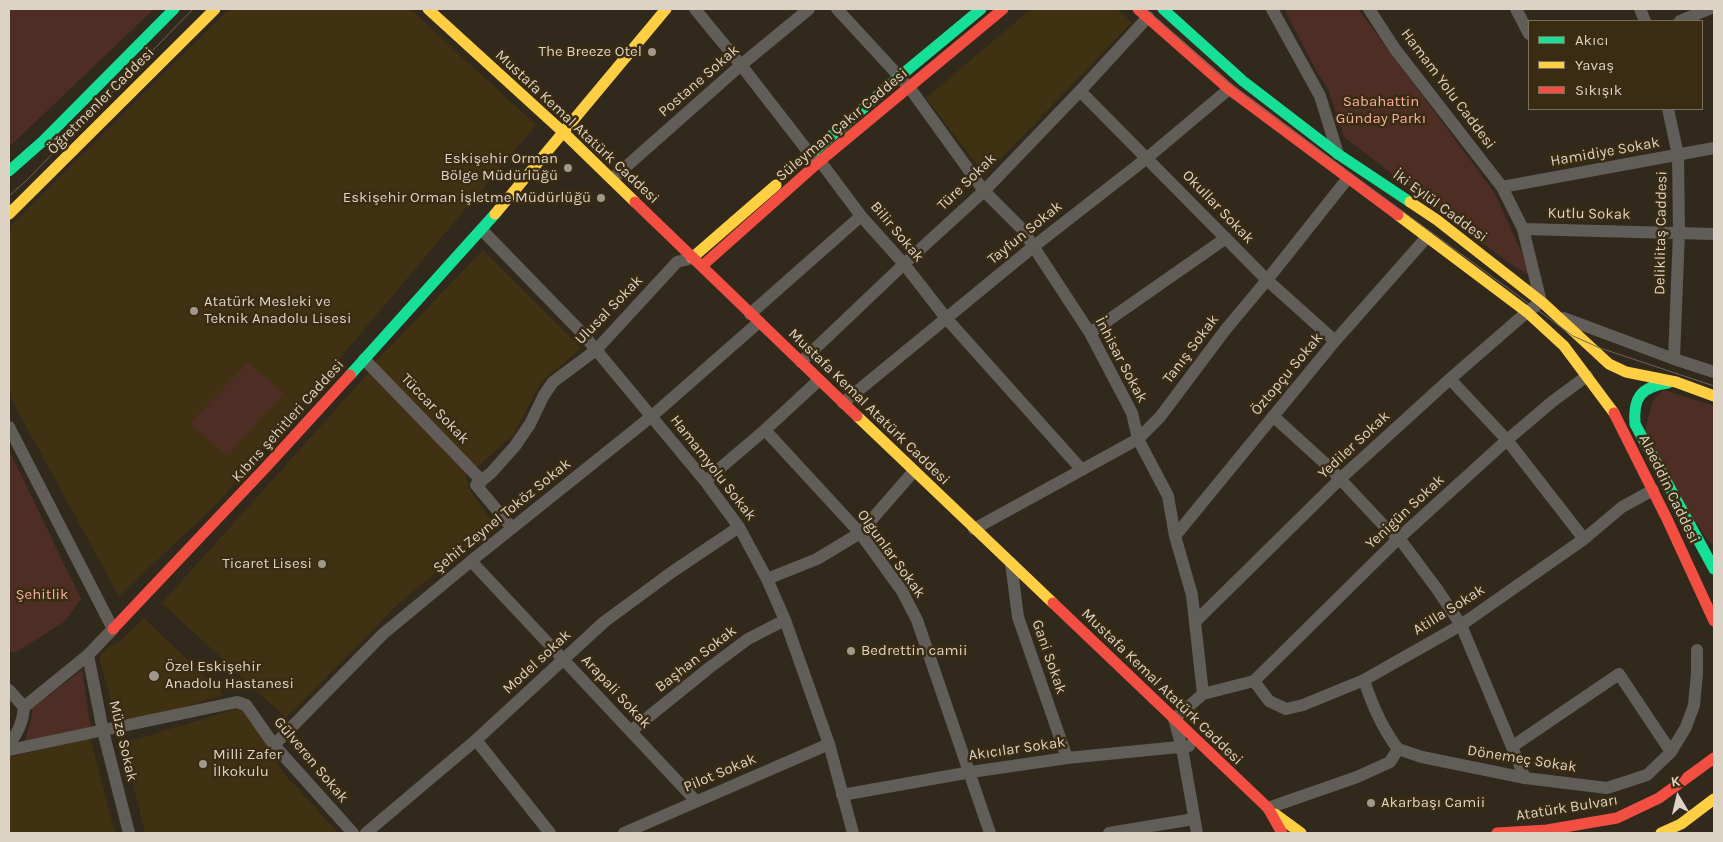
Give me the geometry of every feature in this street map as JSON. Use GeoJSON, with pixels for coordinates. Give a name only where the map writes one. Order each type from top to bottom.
{"type":"FeatureCollection","features":[{"type":"Feature","properties":{"kind":"main road","name":"Öğretmenler Caddesi"},"geometry":{"type":"LineString","coordinates":[[9,171],[43,141],[174,9]]}},
{"type":"Feature","properties":{"kind":"main road","name":"Öğretmenler Caddesi"},"geometry":{"type":"LineString","coordinates":[[9,214],[215,9]]}},
{"type":"Feature","properties":{"kind":"main road","name":"Mustafa Kemal Atatürk Caddesi"},"geometry":{"type":"LineString","coordinates":[[428,9],[563,132],[974,529],[1268,808],[1282,833]]}},
{"type":"Feature","properties":{"kind":"main road"},"geometry":{"type":"LineString","coordinates":[[482,230],[666,9]]}},
{"type":"Feature","properties":{"kind":"main road","name":"Süleyman Çakır Caddesi"},"geometry":{"type":"LineString","coordinates":[[811,159],[909,88],[1003,9]]}},
{"type":"Feature","properties":{"kind":"main road","name":"İki Eylül Caddesi"},"geometry":{"type":"LineString","coordinates":[[1163,9],[1242,81],[1338,154],[1437,220],[1541,302],[1609,364],[1626,372],[1676,382],[1714,396]]}},
{"type":"Feature","properties":{"kind":"main road","name":"Süleyman Çakır Caddesi"},"geometry":{"type":"LineString","coordinates":[[697,262],[899,77],[977,10]]}},
{"type":"Feature","properties":{"kind":"main road"},"geometry":{"type":"LineString","coordinates":[[1143,13],[1229,89],[1527,312],[1564,346],[1587,376]]}},
{"type":"Feature","properties":{"kind":"main road","name":"Süleyman Çakır Caddesi"},"geometry":{"type":"LineString","coordinates":[[697,262],[781,180]]}},
{"type":"Feature","properties":{"kind":"main road","name":"Kıbrıs şehitleri Caddesi"},"geometry":{"type":"LineString","coordinates":[[113,629],[261,473],[482,230]]}},
{"type":"Feature","properties":{"kind":"main road","name":"Alaeddin Caddesi"},"geometry":{"type":"LineString","coordinates":[[1587,376],[1613,411],[1653,490],[1714,620]]}},
{"type":"Feature","properties":{"kind":"main road","name":"Alaeddin Caddesi"},"geometry":{"type":"LineString","coordinates":[[1676,382],[1658,384],[1646,388],[1636,398],[1635,424],[1714,569]]}},
{"type":"Feature","properties":{"kind":"main road","name":"Atatürk Bulvarı"},"geometry":{"type":"LineString","coordinates":[[1497,833],[1547,830],[1616,818],[1659,798],[1714,758]]}},
{"type":"Feature","properties":{"kind":"main road"},"geometry":{"type":"LineString","coordinates":[[1661,833],[1681,824],[1714,799]]}},
{"type":"Feature","properties":{"kind":"main road"},"geometry":{"type":"LineString","coordinates":[[1268,808],[1278,833]]}},
{"type":"Feature","properties":{"kind":"main road"},"geometry":{"type":"LineString","coordinates":[[1268,808],[1301,833]]}},
{"type":"Feature","properties":{"kind":"street","name":"Bilir Sokak"},"geometry":{"type":"LineString","coordinates":[[695,9],[741,65],[811,159],[904,264],[946,318],[1082,470]]}},
{"type":"Feature","properties":{"kind":"street","name":"Postane Sokak"},"geometry":{"type":"LineString","coordinates":[[612,179],[741,65],[809,9]]}},
{"type":"Feature","properties":{"kind":"street"},"geometry":{"type":"LineString","coordinates":[[837,9],[899,77]]}},
{"type":"Feature","properties":{"kind":"street"},"geometry":{"type":"LineString","coordinates":[[1272,9],[1320,96],[1338,154]]}},
{"type":"Feature","properties":{"kind":"street","name":"Hamam Yolu Caddesi"},"geometry":{"type":"LineString","coordinates":[[1369,9],[1395,49],[1502,187],[1523,229],[1541,302]]}},
{"type":"Feature","properties":{"kind":"street"},"geometry":{"type":"LineString","coordinates":[[1516,9],[1528,32]]}},
{"type":"Feature","properties":{"kind":"street"},"geometry":{"type":"LineString","coordinates":[[1682,20],[1710,9]]}},
{"type":"Feature","properties":{"kind":"street","name":"Türe Sokak"},"geometry":{"type":"LineString","coordinates":[[801,362],[984,191],[1080,91],[1143,13]]}},
{"type":"Feature","properties":{"kind":"street","name":"İnhisar Sokak"},"geometry":{"type":"LineString","coordinates":[[899,77],[984,191],[1022,229],[1090,333],[1132,413],[1138,439],[1168,496],[1175,536],[1192,595],[1203,694]]}},
{"type":"Feature","properties":{"kind":"street","name":"Tayfun Sokak"},"geometry":{"type":"LineString","coordinates":[[843,403],[1033,247],[1147,158],[1229,89]]}},
{"type":"Feature","properties":{"kind":"street","name":"Okullar Sokak"},"geometry":{"type":"LineString","coordinates":[[1080,91],[1267,280],[1335,342]]}},
{"type":"Feature","properties":{"kind":"street","name":"Deliklitaş Caddesi"},"geometry":{"type":"LineString","coordinates":[[1668,110],[1678,155],[1679,232],[1674,359]]}},
{"type":"Feature","properties":{"kind":"street","name":"Hamidiye Sokak"},"geometry":{"type":"LineString","coordinates":[[1502,187],[1714,148]]}},
{"type":"Feature","properties":{"kind":"street","name":"Tanış Sokak"},"geometry":{"type":"LineString","coordinates":[[974,529],[1138,439],[1160,417],[1226,328],[1267,280],[1348,178]]}},
{"type":"Feature","properties":{"kind":"street","name":"Şehit Zeynel Toköz Sokak"},"geometry":{"type":"LineString","coordinates":[[274,745],[383,634],[652,416],[861,216]]}},
{"type":"Feature","properties":{"kind":"street","name":"Kutlu Sokak"},"geometry":{"type":"LineString","coordinates":[[1523,229],[1714,234]]}},
{"type":"Feature","properties":{"kind":"street","name":"Hamamyolu Sokak"},"geometry":{"type":"LineString","coordinates":[[482,230],[576,326],[705,481],[739,527],[767,579],[785,620],[829,744],[853,833]]}},
{"type":"Feature","properties":{"kind":"street","name":"Öztopçu Sokak"},"geometry":{"type":"LineString","coordinates":[[1175,536],[1335,342],[1427,237]]}},
{"type":"Feature","properties":{"kind":"street"},"geometry":{"type":"LineString","coordinates":[[1090,333],[1226,238]]}},
{"type":"Feature","properties":{"kind":"street","name":"Ulusal Sokak"},"geometry":{"type":"LineString","coordinates":[[482,481],[516,446],[553,382],[596,350],[677,262],[697,262]]}},
{"type":"Feature","properties":{"kind":"street","name":"Yediler Sokak"},"geometry":{"type":"LineString","coordinates":[[1196,621],[1340,479],[1450,379],[1541,302]]}},
{"type":"Feature","properties":{"kind":"street"},"geometry":{"type":"LineString","coordinates":[[1556,316],[1714,372]]}},
{"type":"Feature","properties":{"kind":"street","name":"Tüccar Sokak"},"geometry":{"type":"LineString","coordinates":[[364,359],[482,481]]}},
{"type":"Feature","properties":{"kind":"street","name":"Yenigün Sokak"},"geometry":{"type":"LineString","coordinates":[[1254,681],[1399,538],[1507,440],[1553,401],[1587,376]]}},
{"type":"Feature","properties":{"kind":"street"},"geometry":{"type":"LineString","coordinates":[[1450,379],[1507,440],[1584,540]]}},
{"type":"Feature","properties":{"kind":"street"},"geometry":{"type":"LineString","coordinates":[[705,481],[765,430],[819,380]]}},
{"type":"Feature","properties":{"kind":"street"},"geometry":{"type":"LineString","coordinates":[[1273,416],[1329,467],[1386,528],[1399,538],[1461,624],[1525,778]]}},
{"type":"Feature","properties":{"kind":"street"},"geometry":{"type":"LineString","coordinates":[[9,428],[113,629],[88,655],[24,707],[18,731],[9,745]]}},
{"type":"Feature","properties":{"kind":"street","name":"Olgunlar Sokak"},"geometry":{"type":"LineString","coordinates":[[765,430],[860,533],[902,591],[918,620],[971,772],[990,833]]}},
{"type":"Feature","properties":{"kind":"street"},"geometry":{"type":"LineString","coordinates":[[767,579],[817,559],[860,533],[914,471]]}},
{"type":"Feature","properties":{"kind":"street"},"geometry":{"type":"LineString","coordinates":[[482,481],[476,485],[512,528]]}},
{"type":"Feature","properties":{"kind":"street","name":"Atilla Sokak"},"geometry":{"type":"LineString","coordinates":[[1254,681],[1269,701],[1286,709],[1364,680],[1461,624],[1584,540],[1622,507],[1653,490]]}},
{"type":"Feature","properties":{"kind":"street","name":"Model sokak"},"geometry":{"type":"LineString","coordinates":[[366,833],[476,740],[604,622],[672,572],[739,527]]}},
{"type":"Feature","properties":{"kind":"street","name":"Arapali Sokak"},"geometry":{"type":"LineString","coordinates":[[471,561],[696,801]]}},
{"type":"Feature","properties":{"kind":"street","name":"Gani Sokak"},"geometry":{"type":"LineString","coordinates":[[1011,563],[1018,617],[1067,758]]}},
{"type":"Feature","properties":{"kind":"street","name":"Başhan Sokak"},"geometry":{"type":"LineString","coordinates":[[631,731],[708,668],[748,639],[785,620]]}},
{"type":"Feature","properties":{"kind":"street","name":"Dönemeç Sokak"},"geometry":{"type":"LineString","coordinates":[[1398,748],[1422,757],[1525,778],[1607,788],[1646,775],[1672,752],[1686,727],[1694,705],[1697,650]]}},
{"type":"Feature","properties":{"kind":"street","name":"Müze Sokak"},"geometry":{"type":"LineString","coordinates":[[88,655],[102,731],[129,833]]}},
{"type":"Feature","properties":{"kind":"street"},"geometry":{"type":"LineString","coordinates":[[1513,746],[1619,674],[1672,752]]}},
{"type":"Feature","properties":{"kind":"street"},"geometry":{"type":"LineString","coordinates":[[1268,808],[1357,777],[1390,762],[1398,748],[1388,735],[1372,706],[1364,680]]}},
{"type":"Feature","properties":{"kind":"street"},"geometry":{"type":"LineString","coordinates":[[1197,833],[1182,748],[1174,719],[1203,694],[1254,681]]}},
{"type":"Feature","properties":{"kind":"street"},"geometry":{"type":"LineString","coordinates":[[9,690],[24,707]]}},
{"type":"Feature","properties":{"kind":"street","name":"Gülveren Sokak"},"geometry":{"type":"LineString","coordinates":[[102,731],[237,702],[246,705],[274,745],[353,833]]}},
{"type":"Feature","properties":{"kind":"street"},"geometry":{"type":"LineString","coordinates":[[9,750],[102,731]]}},
{"type":"Feature","properties":{"kind":"street"},"geometry":{"type":"LineString","coordinates":[[476,740],[550,833]]}},
{"type":"Feature","properties":{"kind":"street","name":"Akıcılar Sokak"},"geometry":{"type":"LineString","coordinates":[[842,795],[971,772],[1067,758],[1182,748],[1198,743]]}},
{"type":"Feature","properties":{"kind":"street","name":"Pilot Sokak"},"geometry":{"type":"LineString","coordinates":[[624,833],[829,744]]}},
{"type":"Feature","properties":{"kind":"street"},"geometry":{"type":"LineString","coordinates":[[1109,833],[1194,819]]}},
{"type":"Feature","properties":{"kind":"shaded area","name":"Atatürk Mesleki ve Teknik Anadolu Lisesi"},"geometry":{"type":"Polygon","coordinates":[[[229,9],[410,9],[536,125],[220,501],[119,596],[9,395],[9,227],[229,9]]]}},
{"type":"Feature","properties":{"kind":"shaded area"},"geometry":{"type":"Polygon","coordinates":[[[1031,9],[1117,9],[1132,22],[985,175],[926,98],[1031,9]]]}},
{"type":"Feature","properties":{"kind":"shaded area"},"geometry":{"type":"Polygon","coordinates":[[[483,250],[581,348],[541,382],[513,435],[474,470],[375,362],[483,250]]]}},
{"type":"Feature","properties":{"kind":"shaded area","name":"Ticaret Lisesi"},"geometry":{"type":"Polygon","coordinates":[[[371,370],[466,473],[468,487],[494,525],[398,604],[286,718],[162,603],[371,370]]]}},
{"type":"Feature","properties":{"kind":"shaded area","name":"Özel Eskişehir Anadolu Hastanesi"},"geometry":{"type":"Polygon","coordinates":[[[144,618],[224,695],[118,727],[99,657],[110,646],[120,641],[144,618]]]}},
{"type":"Feature","properties":{"kind":"shaded area","name":"Milli Zafer İlkokulu"},"geometry":{"type":"Polygon","coordinates":[[[243,707],[283,772],[338,833],[145,833],[123,743],[243,707]]]}},
{"type":"Feature","properties":{"kind":"shaded area"},"geometry":{"type":"Polygon","coordinates":[[[90,738],[115,833],[9,833],[9,757],[90,738]]]}},
{"type":"Feature","properties":{"kind":"green space"},"geometry":{"type":"Polygon","coordinates":[[[9,9],[154,9],[9,147],[9,9]]]}},
{"type":"Feature","properties":{"kind":"green space","name":"Sabahattin Günday Parkı"},"geometry":{"type":"Polygon","coordinates":[[[1284,9],[1358,9],[1494,192],[1534,279],[1508,262],[1344,137],[1329,91],[1284,9]]]}},
{"type":"Feature","properties":{"kind":"green space"},"geometry":{"type":"Polygon","coordinates":[[[248,363],[284,393],[227,456],[190,423],[248,363]]]}},
{"type":"Feature","properties":{"kind":"green space"},"geometry":{"type":"Polygon","coordinates":[[[1664,390],[1714,406],[1714,548],[1683,504],[1645,430],[1653,400],[1664,390]]]}},
{"type":"Feature","properties":{"kind":"green space","name":"Şehitlik"},"geometry":{"type":"Polygon","coordinates":[[[9,450],[81,599],[64,622],[16,652],[9,652],[9,450]]]}},
{"type":"Feature","properties":{"kind":"green space"},"geometry":{"type":"Polygon","coordinates":[[[82,670],[91,730],[25,741],[32,716],[32,708],[82,670]]]}},
{"type":"Feature","properties":{"kind":"tram line"},"geometry":{"type":"LineString","coordinates":[[9,196],[27,180],[193,9]]}},
{"type":"Feature","properties":{"kind":"tram line"},"geometry":{"type":"LineString","coordinates":[[1146,9],[1224,79],[1259,106],[1573,336],[1600,348],[1714,386]]}},
{"type":"Feature","properties":{"kind":"traffic: fast"},"geometry":{"type":"LineString","coordinates":[[9,171],[43,141],[174,9]]}},
{"type":"Feature","properties":{"kind":"traffic: fast"},"geometry":{"type":"LineString","coordinates":[[814,151],[981,9]]}},
{"type":"Feature","properties":{"kind":"traffic: fast"},"geometry":{"type":"LineString","coordinates":[[1163,9],[1243,81],[1338,154],[1410,202]]}},
{"type":"Feature","properties":{"kind":"traffic: fast"},"geometry":{"type":"LineString","coordinates":[[350,375],[495,214]]}},
{"type":"Feature","properties":{"kind":"traffic: fast"},"geometry":{"type":"LineString","coordinates":[[1668,383],[1651,387],[1641,395],[1637,400],[1635,424],[1714,569]]}},
{"type":"Feature","properties":{"kind":"traffic: slow"},"geometry":{"type":"LineString","coordinates":[[9,214],[215,9]]}},
{"type":"Feature","properties":{"kind":"traffic: slow"},"geometry":{"type":"LineString","coordinates":[[428,9],[563,132],[635,202]]}},
{"type":"Feature","properties":{"kind":"traffic: slow"},"geometry":{"type":"LineString","coordinates":[[495,214],[666,9]]}},
{"type":"Feature","properties":{"kind":"traffic: slow"},"geometry":{"type":"LineString","coordinates":[[692,258],[776,185]]}},
{"type":"Feature","properties":{"kind":"traffic: slow"},"geometry":{"type":"LineString","coordinates":[[1410,202],[1437,220],[1543,303],[1609,364],[1626,372],[1676,382],[1714,396]]}},
{"type":"Feature","properties":{"kind":"traffic: slow"},"geometry":{"type":"LineString","coordinates":[[1398,215],[1527,312],[1564,346],[1614,413]]}},
{"type":"Feature","properties":{"kind":"traffic: slow"},"geometry":{"type":"LineString","coordinates":[[857,416],[1053,603]]}},
{"type":"Feature","properties":{"kind":"traffic: slow"},"geometry":{"type":"LineString","coordinates":[[1661,833],[1681,824],[1714,799]]}},
{"type":"Feature","properties":{"kind":"traffic: slow"},"geometry":{"type":"LineString","coordinates":[[1275,814],[1301,833]]}},
{"type":"Feature","properties":{"kind":"traffic: jam"},"geometry":{"type":"LineString","coordinates":[[702,266],[820,161],[1003,9]]}},
{"type":"Feature","properties":{"kind":"traffic: jam"},"geometry":{"type":"LineString","coordinates":[[1138,9],[1229,89],[1398,215]]}},
{"type":"Feature","properties":{"kind":"traffic: jam"},"geometry":{"type":"LineString","coordinates":[[635,202],[857,416]]}},
{"type":"Feature","properties":{"kind":"traffic: jam"},"geometry":{"type":"LineString","coordinates":[[113,629],[350,375]]}},
{"type":"Feature","properties":{"kind":"traffic: jam"},"geometry":{"type":"LineString","coordinates":[[1614,413],[1667,519],[1714,621]]}},
{"type":"Feature","properties":{"kind":"traffic: jam"},"geometry":{"type":"LineString","coordinates":[[1053,603],[1268,808],[1282,833]]}},
{"type":"Feature","properties":{"kind":"traffic: jam"},"geometry":{"type":"LineString","coordinates":[[1497,833],[1547,830],[1617,818],[1659,798],[1714,758]]}},
{"type":"Feature","properties":{"kind":"place","name":"The Breeze Otel"},"geometry":{"type":"Point","coordinates":[652,52]}},
{"type":"Feature","properties":{"kind":"place","name":"Eskişehir Orman Bölge Müdürlüğü"},"geometry":{"type":"Point","coordinates":[568,168]}},
{"type":"Feature","properties":{"kind":"place","name":"Eskişehir Orman İşletme Müdürlüğü"},"geometry":{"type":"Point","coordinates":[601,198]}},
{"type":"Feature","properties":{"kind":"place","name":"Atatürk Mesleki ve Teknik Anadolu Lisesi"},"geometry":{"type":"Point","coordinates":[194,311]}},
{"type":"Feature","properties":{"kind":"place","name":"Ticaret Lisesi"},"geometry":{"type":"Point","coordinates":[322,564]}},
{"type":"Feature","properties":{"kind":"place","name":"Bedrettin camii"},"geometry":{"type":"Point","coordinates":[851,651]}},
{"type":"Feature","properties":{"kind":"place","name":"Özel Eskişehir Anadolu Hastanesi"},"geometry":{"type":"Point","coordinates":[154,676]}},
{"type":"Feature","properties":{"kind":"place","name":"Milli Zafer İlkokulu"},"geometry":{"type":"Point","coordinates":[203,764]}},
{"type":"Feature","properties":{"kind":"place","name":"Akarbaşı Camii"},"geometry":{"type":"Point","coordinates":[1371,803]}}]}
